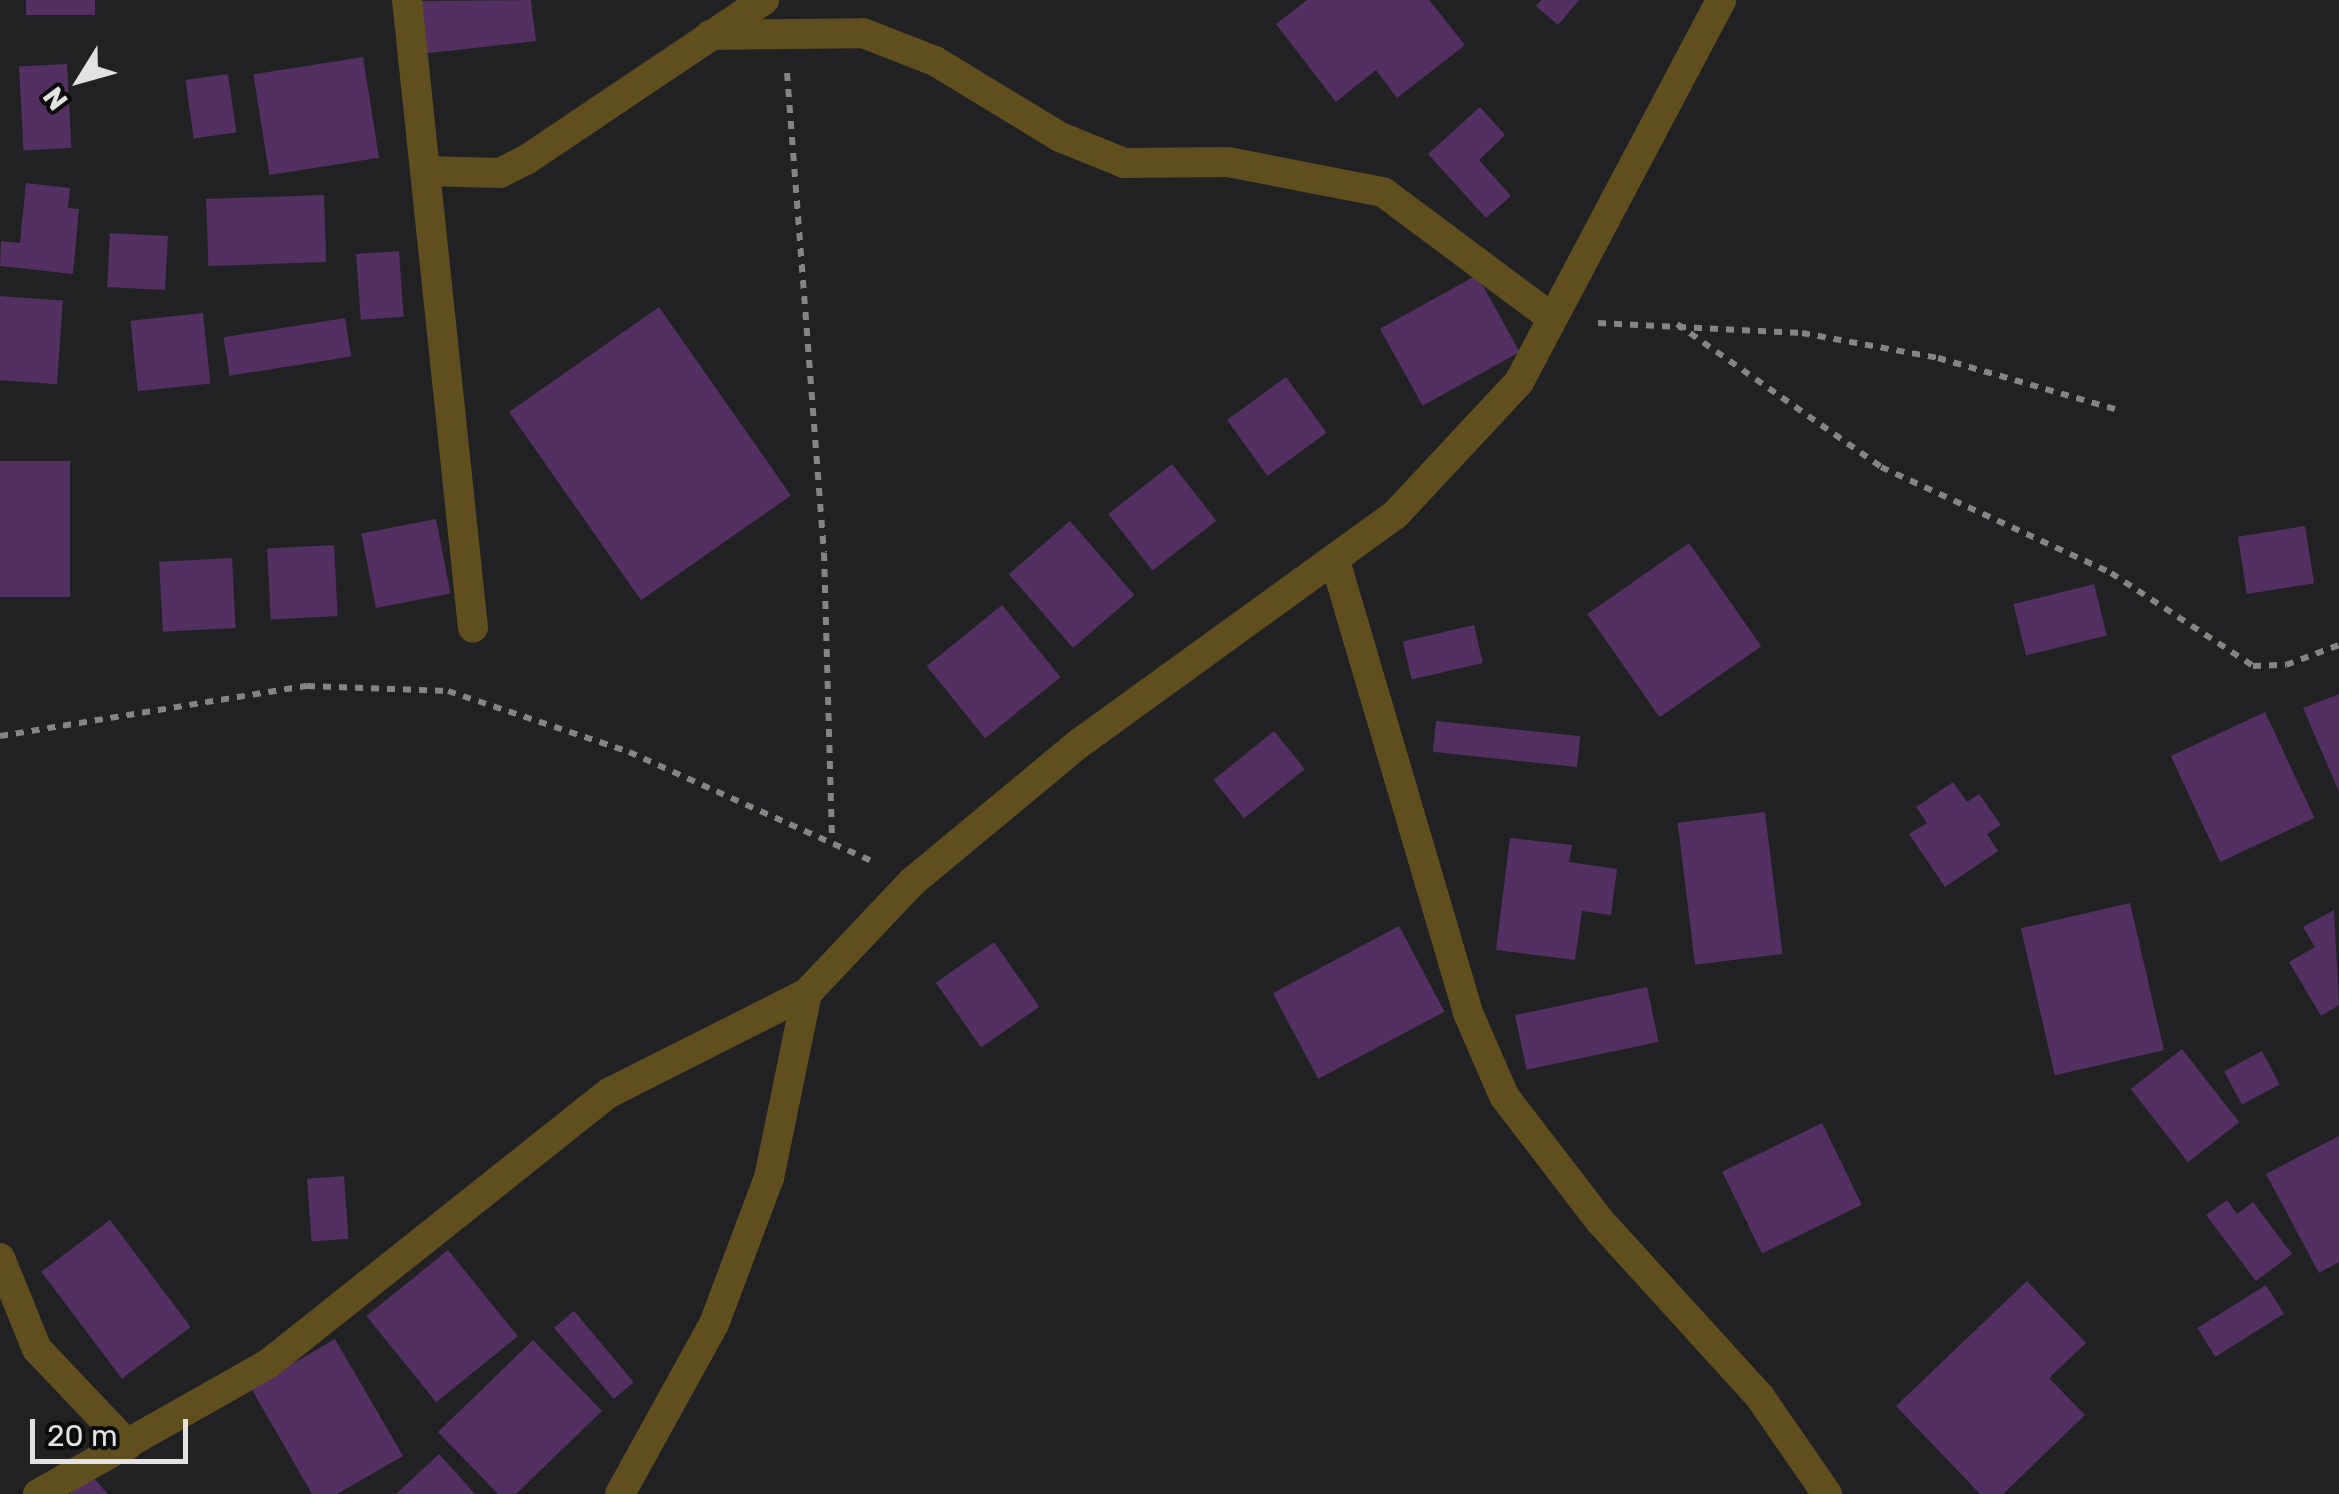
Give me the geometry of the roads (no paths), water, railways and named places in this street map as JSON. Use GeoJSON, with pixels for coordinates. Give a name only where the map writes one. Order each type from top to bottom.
{"type":"FeatureCollection","features":[{"type":"Feature","properties":{"kind":"street"},"geometry":{"type":"LineString","coordinates":[[407,0],[473,628]]}},
{"type":"Feature","properties":{"kind":"street"},"geometry":{"type":"LineString","coordinates":[[425,171],[500,173],[764,0]]}},
{"type":"Feature","properties":{"kind":"street"},"geometry":{"type":"LineString","coordinates":[[38,1494],[268,1364],[609,1093],[807,994],[912,882],[1077,745],[1336,564],[1454,460],[1519,382],[1721,0]]}},
{"type":"Feature","properties":{"kind":"street"},"geometry":{"type":"LineString","coordinates":[[710,36],[784,29],[862,33],[935,61],[1060,137],[1124,163],[1228,162],[1383,192],[1552,318]]}},
{"type":"Feature","properties":{"kind":"street"},"geometry":{"type":"LineString","coordinates":[[1336,564],[1469,1015],[1504,1096],[1600,1221],[1760,1397],[1827,1494]]}},
{"type":"Feature","properties":{"kind":"street"},"geometry":{"type":"LineString","coordinates":[[620,1494],[714,1324],[770,1178],[807,994]]}},
{"type":"Feature","properties":{"kind":"street"},"geometry":{"type":"LineString","coordinates":[[0,1258],[37,1350],[128,1445]]}}]}
